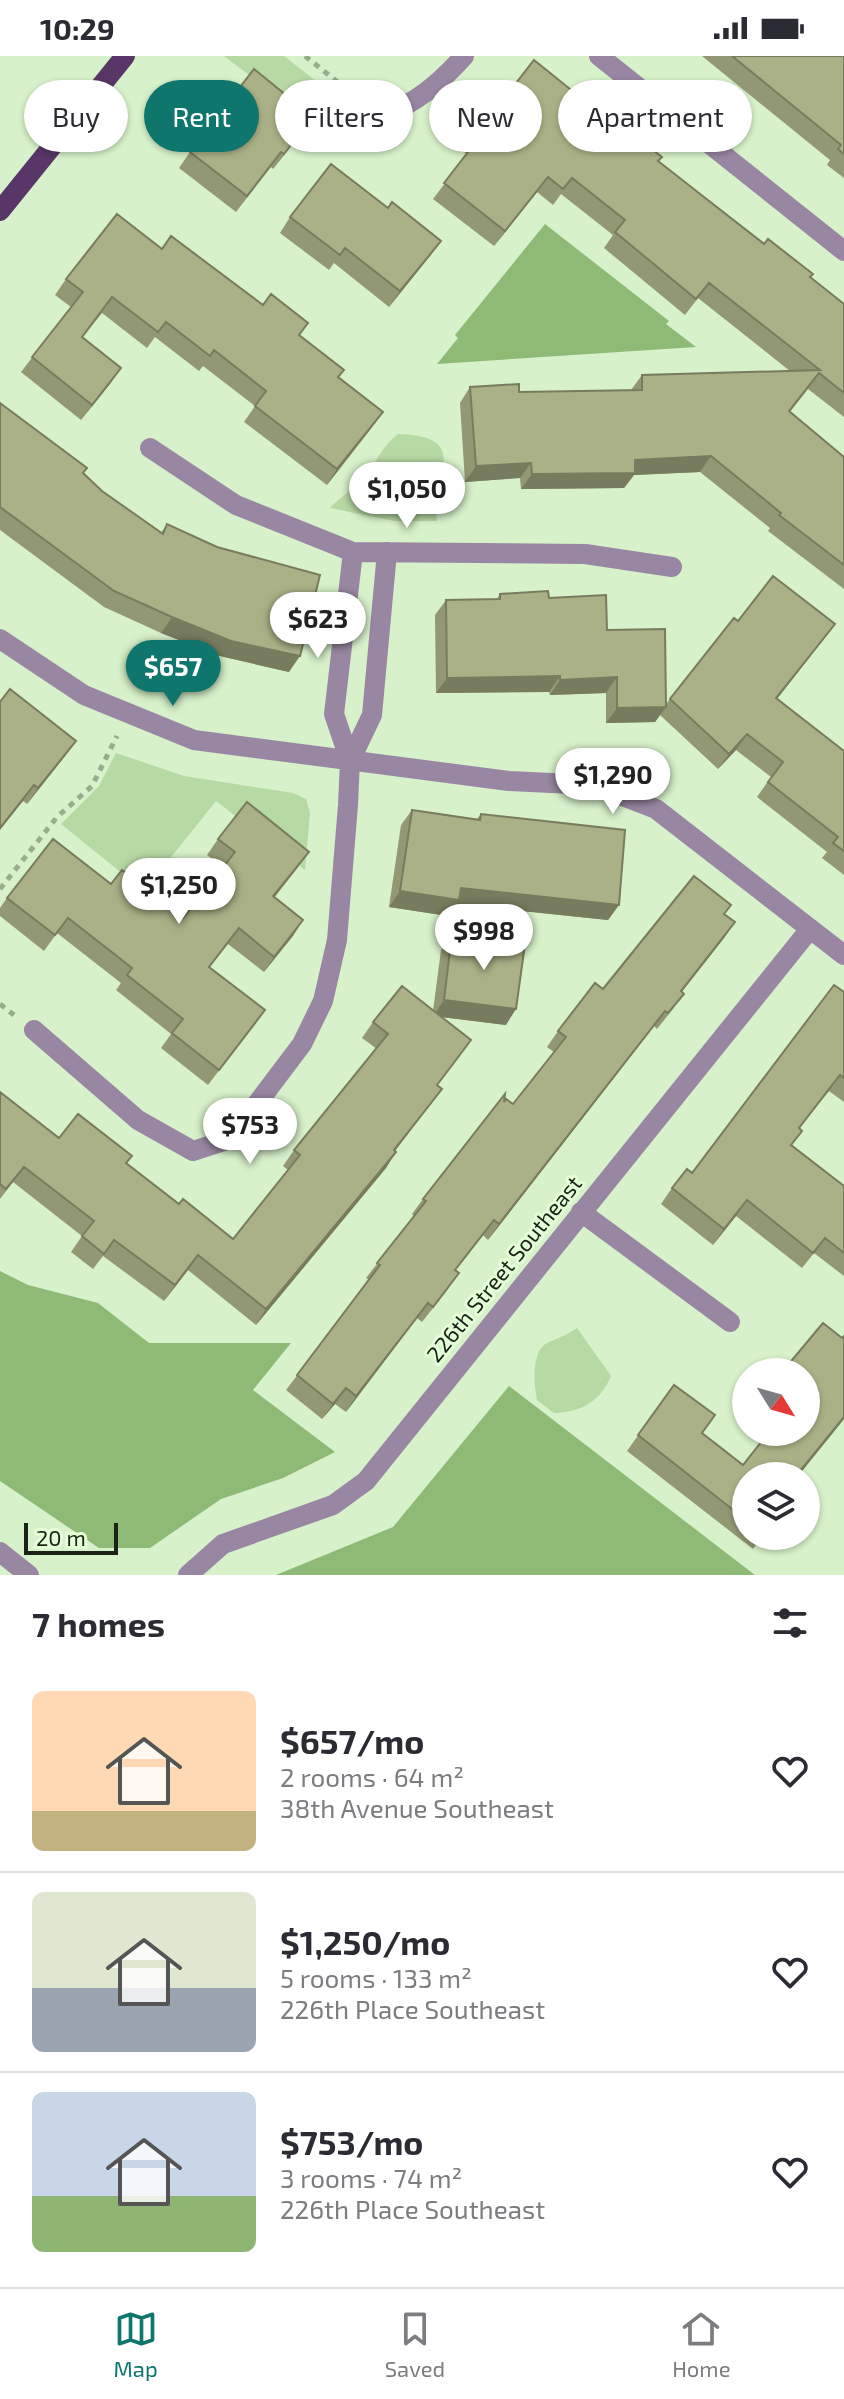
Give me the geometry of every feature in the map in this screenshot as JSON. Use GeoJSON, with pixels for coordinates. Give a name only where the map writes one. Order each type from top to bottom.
{"type":"FeatureCollection","features":[{"type":"Feature","properties":{"kind":"main road"},"geometry":{"type":"LineString","coordinates":[[0,211],[125,56]]}},
{"type":"Feature","properties":{"kind":"street"},"geometry":{"type":"LineString","coordinates":[[413,103],[436,87],[464,56]]}},
{"type":"Feature","properties":{"kind":"street"},"geometry":{"type":"LineString","coordinates":[[599,56],[844,251]]}},
{"type":"Feature","properties":{"kind":"street"},"geometry":{"type":"LineString","coordinates":[[150,448],[236,505],[353,552],[585,554],[672,567]]}},
{"type":"Feature","properties":{"kind":"street"},"geometry":{"type":"LineString","coordinates":[[350,761],[334,714],[353,552]]}},
{"type":"Feature","properties":{"kind":"street"},"geometry":{"type":"LineString","coordinates":[[34,1030],[138,1120],[193,1151],[224,1141],[253,1109],[302,1044],[323,1001],[337,940],[350,761],[372,715],[387,552]]}},
{"type":"Feature","properties":{"kind":"street"},"geometry":{"type":"LineString","coordinates":[[0,639],[84,695],[194,740],[509,781],[594,785],[656,809],[844,955]]}},
{"type":"Feature","properties":{"kind":"street","name":"226th Street Southeast"},"geometry":{"type":"LineString","coordinates":[[188,1575],[223,1544],[333,1505],[366,1481],[810,929]]}},
{"type":"Feature","properties":{"kind":"street"},"geometry":{"type":"LineString","coordinates":[[581,1212],[730,1322]]}},
{"type":"Feature","properties":{"kind":"street"},"geometry":{"type":"LineString","coordinates":[[0,1552],[29,1575]]}},
{"type":"Feature","properties":{"kind":"path"},"geometry":{"type":"LineString","coordinates":[[305,56],[335,80]]}},
{"type":"Feature","properties":{"kind":"path"},"geometry":{"type":"LineString","coordinates":[[0,889],[57,817],[92,786],[128,713]]}},
{"type":"Feature","properties":{"kind":"green space"},"geometry":{"type":"Polygon","coordinates":[[[224,56],[284,56],[315,80],[275,80],[275,95],[224,56]]]}},
{"type":"Feature","properties":{"kind":"green space"},"geometry":{"type":"Polygon","coordinates":[[[545,224],[669,321],[666,324],[696,347],[437,364],[458,338],[455,335],[545,224]]]}},
{"type":"Feature","properties":{"kind":"green space"},"geometry":{"type":"Polygon","coordinates":[[[398,434],[422,437],[436,443],[443,452],[437,521],[394,521],[330,508],[363,479],[398,434]]]}},
{"type":"Feature","properties":{"kind":"green space"},"geometry":{"type":"Polygon","coordinates":[[[116,753],[184,776],[293,793],[306,799],[310,813],[305,870],[216,801],[144,891],[61,824],[99,786],[116,753]]]}},
{"type":"Feature","properties":{"kind":"green space"},"geometry":{"type":"Polygon","coordinates":[[[0,1271],[28,1285],[98,1303],[149,1343],[291,1343],[253,1390],[335,1452],[283,1478],[221,1499],[150,1548],[99,1548],[0,1481],[0,1271]]]}},
{"type":"Feature","properties":{"kind":"green space"},"geometry":{"type":"Polygon","coordinates":[[[577,1328],[611,1376],[601,1393],[588,1404],[554,1413],[537,1400],[536,1360],[547,1343],[577,1328]]]}},
{"type":"Feature","properties":{"kind":"green space"},"geometry":{"type":"Polygon","coordinates":[[[509,1386],[755,1575],[276,1575],[393,1527],[509,1386]]]}},
{"type":"Feature","properties":{"kind":"building"},"geometry":{"type":"Polygon","coordinates":[[[732,56],[844,56],[844,154],[838,149],[841,145],[732,56]]]}},
{"type":"Feature","properties":{"kind":"building"},"geometry":{"type":"Polygon","coordinates":[[[534,60],[559,80],[558,152],[656,152],[662,157],[658,161],[764,244],[768,239],[813,274],[810,277],[844,304],[844,393],[819,373],[789,411],[844,457],[844,565],[779,515],[781,513],[711,456],[635,460],[635,473],[532,474],[531,463],[476,466],[470,387],[519,384],[519,392],[642,390],[642,375],[820,370],[709,283],[696,299],[615,232],[625,220],[572,178],[563,189],[548,177],[505,231],[444,183],[468,152],[542,152],[542,80],[518,80],[534,60]]]}},
{"type":"Feature","properties":{"kind":"building"},"geometry":{"type":"Polygon","coordinates":[[[254,69],[275,86],[275,152],[281,152],[247,196],[190,152],[259,152],[259,80],[246,80],[254,69]]]}},
{"type":"Feature","properties":{"kind":"building"},"geometry":{"type":"Polygon","coordinates":[[[331,164],[388,208],[392,202],[441,241],[400,291],[345,248],[340,255],[290,217],[331,164]]]}},
{"type":"Feature","properties":{"kind":"building"},"geometry":{"type":"Polygon","coordinates":[[[117,214],[162,249],[171,236],[263,305],[271,294],[308,323],[299,335],[344,370],[338,377],[383,412],[337,469],[255,406],[266,391],[214,350],[210,356],[166,322],[158,332],[112,297],[82,337],[121,368],[92,405],[32,357],[83,292],[66,279],[117,214]]]}},
{"type":"Feature","properties":{"kind":"building"},"geometry":{"type":"Polygon","coordinates":[[[0,403],[87,468],[83,473],[102,491],[163,534],[167,524],[217,547],[320,575],[300,656],[231,641],[114,591],[0,507],[0,403]]]}},
{"type":"Feature","properties":{"kind":"building"},"geometry":{"type":"Polygon","coordinates":[[[773,576],[835,624],[776,698],[844,751],[844,851],[833,843],[838,837],[768,782],[783,762],[747,734],[729,754],[670,699],[734,618],[738,621],[773,576]]]}},
{"type":"Feature","properties":{"kind":"building"},"geometry":{"type":"Polygon","coordinates":[[[548,591],[549,598],[606,595],[607,630],[665,629],[666,707],[617,708],[617,677],[560,680],[560,676],[447,678],[446,600],[500,599],[500,594],[548,591]]]}},
{"type":"Feature","properties":{"kind":"building"},"geometry":{"type":"Polygon","coordinates":[[[10,689],[76,741],[38,788],[34,785],[0,828],[0,702],[10,689]]]}},
{"type":"Feature","properties":{"kind":"building"},"geometry":{"type":"Polygon","coordinates":[[[247,802],[309,852],[273,896],[303,920],[274,957],[239,928],[209,967],[265,1010],[219,1070],[172,1033],[183,1019],[127,975],[132,968],[68,918],[55,935],[7,898],[53,839],[111,884],[122,870],[183,918],[235,852],[218,839],[247,802]]]}},
{"type":"Feature","properties":{"kind":"building"},"geometry":{"type":"Polygon","coordinates":[[[412,810],[480,820],[481,814],[625,830],[619,905],[461,888],[459,900],[400,891],[412,810]]]}},
{"type":"Feature","properties":{"kind":"building"},"geometry":{"type":"Polygon","coordinates":[[[694,876],[731,905],[724,914],[735,922],[681,991],[684,994],[668,1013],[665,1011],[499,1224],[494,1220],[455,1270],[459,1273],[433,1307],[428,1303],[356,1396],[346,1388],[333,1404],[297,1375],[380,1265],[377,1263],[426,1201],[423,1199],[505,1094],[504,1102],[506,1099],[513,1104],[566,1037],[558,1031],[595,983],[603,989],[694,876]]]}},
{"type":"Feature","properties":{"kind":"building"},"geometry":{"type":"Polygon","coordinates":[[[452,934],[525,944],[516,1009],[444,1000],[452,934]]]}},
{"type":"Feature","properties":{"kind":"building"},"geometry":{"type":"Polygon","coordinates":[[[834,985],[844,992],[844,1078],[840,1075],[799,1128],[802,1131],[791,1145],[844,1186],[844,1253],[825,1238],[813,1253],[747,1200],[724,1229],[672,1188],[687,1169],[692,1173],[834,985]]]}},
{"type":"Feature","properties":{"kind":"building"},"geometry":{"type":"Polygon","coordinates":[[[402,986],[471,1040],[437,1085],[442,1089],[394,1150],[396,1152],[266,1309],[198,1255],[175,1285],[114,1240],[104,1254],[82,1236],[94,1221],[24,1167],[6,1189],[0,1184],[0,1092],[59,1138],[78,1114],[132,1156],[126,1163],[179,1204],[183,1199],[233,1239],[300,1155],[294,1150],[388,1034],[373,1022],[402,986]]]}},
{"type":"Feature","properties":{"kind":"building"},"geometry":{"type":"Polygon","coordinates":[[[823,1323],[842,1338],[844,1336],[844,1417],[807,1462],[745,1462],[758,1446],[820,1446],[820,1358],[794,1358],[823,1323]]]}},
{"type":"Feature","properties":{"kind":"building"},"geometry":{"type":"Polygon","coordinates":[[[674,1385],[715,1415],[702,1433],[739,1462],[732,1462],[732,1509],[638,1435],[674,1385]]]}}]}
